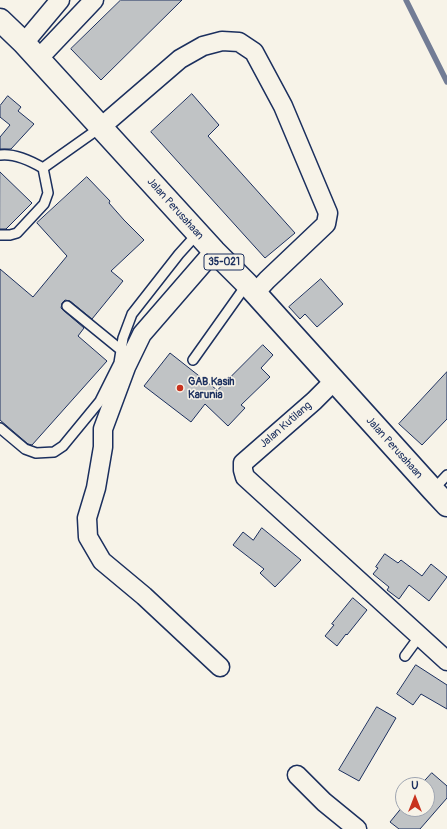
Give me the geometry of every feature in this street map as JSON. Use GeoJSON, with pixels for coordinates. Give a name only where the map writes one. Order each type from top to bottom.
{"type":"FeatureCollection","features":[{"type":"Feature","properties":{"kind":"main road","name":"Jalan Perusahaan"},"geometry":{"type":"LineString","coordinates":[[0,20],[32,50],[100,127],[251,289],[440,498]]}},
{"type":"Feature","properties":{"kind":"street"},"geometry":{"type":"LineString","coordinates":[[32,50],[60,0]]}},
{"type":"Feature","properties":{"kind":"street"},"geometry":{"type":"LineString","coordinates":[[32,50],[94,0]]}},
{"type":"Feature","properties":{"kind":"street"},"geometry":{"type":"LineString","coordinates":[[100,127],[180,59],[204,46],[222,41],[239,42],[254,52],[283,106],[328,213],[326,224],[266,280],[251,289]]}},
{"type":"Feature","properties":{"kind":"street"},"geometry":{"type":"LineString","coordinates":[[214,251],[142,334],[126,367],[103,429],[103,447],[96,488],[87,518],[88,537],[102,561],[144,596],[220,666]]}},
{"type":"Feature","properties":{"kind":"street","name":"Jalan Kutilang"},"geometry":{"type":"LineString","coordinates":[[334,381],[314,401],[243,463],[245,477],[419,637]]}},
{"type":"Feature","properties":{"kind":"street"},"geometry":{"type":"LineString","coordinates":[[419,637],[447,661]]}},
{"type":"Feature","properties":{"kind":"street"},"geometry":{"type":"LineString","coordinates":[[297,775],[324,802],[357,829]]}},
{"type":"Feature","properties":{"kind":"lane"},"geometry":{"type":"LineString","coordinates":[[43,168],[100,127]]}},
{"type":"Feature","properties":{"kind":"lane"},"geometry":{"type":"LineString","coordinates":[[0,155],[9,154],[32,161],[43,168],[48,193],[44,204],[17,233],[0,236]]}},
{"type":"Feature","properties":{"kind":"lane"},"geometry":{"type":"LineString","coordinates":[[0,428],[25,449],[36,452],[54,452],[63,446],[100,401],[119,363],[123,338],[132,314],[179,254],[198,233]]}},
{"type":"Feature","properties":{"kind":"lane"},"geometry":{"type":"LineString","coordinates":[[193,360],[251,289]]}},
{"type":"Feature","properties":{"kind":"lane"},"geometry":{"type":"LineString","coordinates":[[67,306],[121,350]]}},
{"type":"Feature","properties":{"kind":"lane"},"geometry":{"type":"LineString","coordinates":[[440,498],[447,475]]}},
{"type":"Feature","properties":{"kind":"lane"},"geometry":{"type":"LineString","coordinates":[[405,656],[419,637]]}},
{"type":"Feature","properties":{"kind":"building"},"geometry":{"type":"Polygon","coordinates":[[[121,0],[182,0],[101,80],[71,49],[121,0]]]}},
{"type":"Feature","properties":{"kind":"building"},"geometry":{"type":"Polygon","coordinates":[[[192,94],[219,125],[208,136],[295,233],[265,258],[151,132],[192,94]]]}},
{"type":"Feature","properties":{"kind":"building"},"geometry":{"type":"Polygon","coordinates":[[[8,96],[21,107],[18,111],[34,124],[11,149],[0,149],[0,137],[10,125],[0,117],[0,106],[8,96]]]}},
{"type":"Feature","properties":{"kind":"building"},"geometry":{"type":"Polygon","coordinates":[[[0,172],[32,203],[6,229],[0,229],[0,172]]]}},
{"type":"Feature","properties":{"kind":"building"},"geometry":{"type":"Polygon","coordinates":[[[87,177],[110,201],[109,203],[124,220],[144,240],[111,271],[123,281],[92,319],[70,301],[65,300],[62,303],[61,308],[84,328],[78,336],[107,361],[32,445],[28,444],[0,420],[0,269],[33,297],[67,256],[37,223],[87,177]]]}},
{"type":"Feature","properties":{"kind":"building"},"geometry":{"type":"Polygon","coordinates":[[[321,279],[343,304],[317,327],[305,314],[300,319],[289,307],[321,279]]]}},
{"type":"Feature","properties":{"kind":"building"},"geometry":{"type":"Polygon","coordinates":[[[263,345],[273,355],[261,368],[270,377],[241,405],[245,408],[228,426],[205,404],[191,422],[144,386],[170,353],[217,390],[263,345]]]}},
{"type":"Feature","properties":{"kind":"building"},"geometry":{"type":"Polygon","coordinates":[[[447,372],[447,419],[422,445],[399,424],[447,372]]]}},
{"type":"Feature","properties":{"kind":"building"},"geometry":{"type":"Polygon","coordinates":[[[262,528],[301,560],[275,587],[260,573],[264,569],[233,545],[243,532],[253,540],[262,528]]]}},
{"type":"Feature","properties":{"kind":"building"},"geometry":{"type":"Polygon","coordinates":[[[385,554],[398,563],[401,560],[422,576],[431,564],[447,577],[429,601],[409,585],[399,599],[387,590],[389,587],[373,574],[378,568],[376,567],[385,554]]]}},
{"type":"Feature","properties":{"kind":"building"},"geometry":{"type":"Polygon","coordinates":[[[353,598],[367,610],[337,646],[325,636],[334,625],[332,624],[353,598]]]}},
{"type":"Feature","properties":{"kind":"building"},"geometry":{"type":"Polygon","coordinates":[[[416,665],[447,685],[447,709],[421,694],[413,705],[397,694],[416,665]]]}},
{"type":"Feature","properties":{"kind":"building"},"geometry":{"type":"Polygon","coordinates":[[[377,707],[396,718],[359,781],[339,770],[377,707]]]}},
{"type":"Feature","properties":{"kind":"building"},"geometry":{"type":"Polygon","coordinates":[[[432,773],[447,786],[447,798],[435,812],[435,777],[428,777],[432,773]]]}},
{"type":"Feature","properties":{"kind":"building"},"geometry":{"type":"Polygon","coordinates":[[[395,816],[430,817],[420,829],[399,829],[390,822],[395,816]]]}},
{"type":"Feature","properties":{"kind":"waterway"},"geometry":{"type":"LineString","coordinates":[[406,0],[447,82]]}},
{"type":"Feature","properties":{"kind":"place","name":"GAB Kasih Karunia"},"geometry":{"type":"Point","coordinates":[180,388]}}]}
